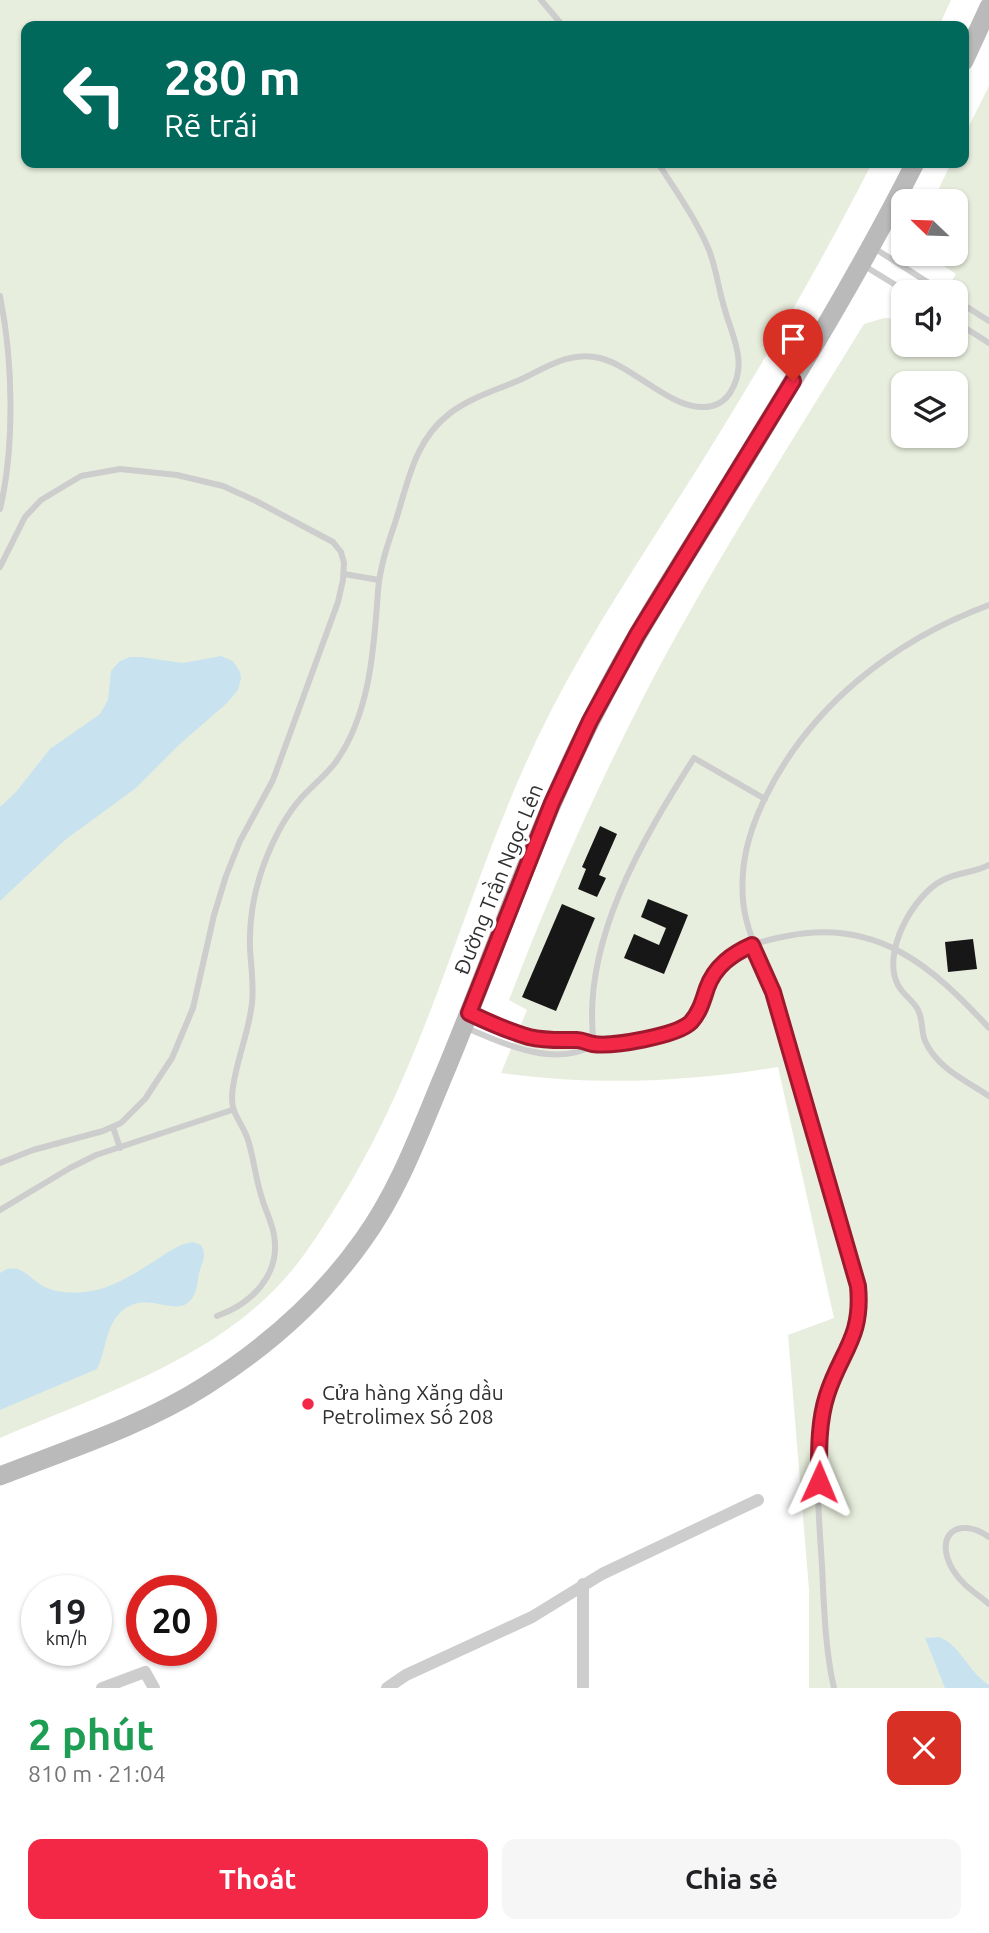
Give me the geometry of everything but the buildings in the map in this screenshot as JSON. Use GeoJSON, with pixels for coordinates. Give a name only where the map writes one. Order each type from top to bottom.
{"type":"FeatureCollection","features":[{"type":"Feature","properties":{"kind":"street"},"geometry":{"type":"LineString","coordinates":[[969,50],[989,7]]}},
{"type":"Feature","properties":{"kind":"street","name":"Đường Trần Ngọc Lên"},"geometry":{"type":"LineString","coordinates":[[0,1476],[179,1402],[239,1362],[302,1309],[364,1239],[411,1154],[561,783],[602,698],[637,635],[831,319],[912,168]]}},
{"type":"Feature","properties":{"kind":"street"},"geometry":{"type":"LineString","coordinates":[[387,1688],[406,1675],[532,1617],[601,1574],[758,1500]]}},
{"type":"Feature","properties":{"kind":"street"},"geometry":{"type":"LineString","coordinates":[[583,1584],[583,1688]]}},
{"type":"Feature","properties":{"kind":"street"},"geometry":{"type":"LineString","coordinates":[[103,1688],[145,1672],[154,1688]]}},
{"type":"Feature","properties":{"kind":"lane"},"geometry":{"type":"LineString","coordinates":[[541,0],[559,21]]}},
{"type":"Feature","properties":{"kind":"lane"},"geometry":{"type":"LineString","coordinates":[[217,1316],[242,1304],[256,1292],[268,1275],[275,1255],[274,1233],[248,1142],[232,1110],[235,1075],[252,1004],[250,931],[257,884],[285,819],[302,797],[334,765],[354,726],[373,656],[383,558],[416,456],[437,424],[454,410],[560,361],[584,356],[613,362],[687,405],[712,407],[719,404],[729,395],[737,379],[738,351],[724,310],[715,267],[695,223],[661,168]]}},
{"type":"Feature","properties":{"kind":"lane"},"geometry":{"type":"LineString","coordinates":[[866,255],[894,280]]}},
{"type":"Feature","properties":{"kind":"lane"},"geometry":{"type":"LineString","coordinates":[[866,255],[918,280]]}},
{"type":"Feature","properties":{"kind":"lane"},"geometry":{"type":"LineString","coordinates":[[0,296],[10,388],[8,458],[0,509]]}},
{"type":"Feature","properties":{"kind":"lane"},"geometry":{"type":"LineString","coordinates":[[968,308],[989,321]]}},
{"type":"Feature","properties":{"kind":"lane"},"geometry":{"type":"LineString","coordinates":[[968,330],[989,343]]}},
{"type":"Feature","properties":{"kind":"lane"},"geometry":{"type":"LineString","coordinates":[[0,566],[25,517],[41,500],[81,476],[132,469],[208,481],[256,501],[333,542],[343,557],[344,574],[332,619],[274,779],[240,841],[226,876],[214,915],[196,999],[187,1027],[172,1058],[155,1086],[128,1118],[113,1127],[33,1150],[0,1163]]}},
{"type":"Feature","properties":{"kind":"lane"},"geometry":{"type":"LineString","coordinates":[[344,574],[379,580]]}},
{"type":"Feature","properties":{"kind":"lane"},"geometry":{"type":"LineString","coordinates":[[834,1688],[828,1655],[823,1589],[819,1440],[827,1395],[848,1352],[856,1326],[859,1313],[858,1286],[773,992],[752,945],[744,913],[743,863],[746,847],[765,799],[781,768],[809,729],[859,679],[897,651],[930,631],[989,605]]}},
{"type":"Feature","properties":{"kind":"lane"},"geometry":{"type":"LineString","coordinates":[[594,1045],[591,997],[603,941],[640,851],[694,758],[765,799]]}},
{"type":"Feature","properties":{"kind":"lane"},"geometry":{"type":"LineString","coordinates":[[989,866],[949,877],[935,885],[901,927],[893,963],[894,977],[902,992],[919,1011],[923,1034],[932,1052],[956,1076],[989,1096]]}},
{"type":"Feature","properties":{"kind":"lane"},"geometry":{"type":"LineString","coordinates":[[466,1020],[512,1046],[547,1053],[580,1053],[594,1045],[660,1037],[681,1030],[697,1014],[711,979],[721,964],[735,953],[752,945],[798,933],[827,931],[868,938],[895,948],[929,969],[989,1028]]}},
{"type":"Feature","properties":{"kind":"lane"},"geometry":{"type":"LineString","coordinates":[[466,1020],[531,1037],[557,1041],[581,1040],[594,1045]]}},
{"type":"Feature","properties":{"kind":"lane"},"geometry":{"type":"LineString","coordinates":[[0,1210],[80,1162],[232,1110]]}},
{"type":"Feature","properties":{"kind":"lane"},"geometry":{"type":"LineString","coordinates":[[113,1127],[120,1148]]}},
{"type":"Feature","properties":{"kind":"lane"},"geometry":{"type":"LineString","coordinates":[[989,1538],[976,1529],[962,1527],[956,1529],[948,1538],[945,1550],[958,1578],[989,1604]]}},
{"type":"Feature","properties":{"kind":"green space"},"geometry":{"type":"Polygon","coordinates":[[[0,0],[951,0],[941,21],[21,21],[21,168],[869,168],[771,347],[597,629],[556,701],[488,855],[421,1036],[396,1095],[367,1152],[316,1238],[279,1285],[250,1312],[218,1336],[148,1375],[0,1438],[0,0]]]}},
{"type":"Feature","properties":{"kind":"green space"},"geometry":{"type":"Polygon","coordinates":[[[989,86],[989,1688],[809,1688],[809,1590],[788,1335],[834,1318],[778,1067],[674,1079],[605,1081],[501,1073],[527,1010],[509,1000],[590,807],[670,647],[751,507],[864,324],[891,318],[891,357],[968,357],[968,280],[952,280],[956,274],[944,266],[968,266],[968,189],[939,189],[949,168],[969,168],[969,126],[989,86]]]}},
{"type":"Feature","properties":{"kind":"water"},"geometry":{"type":"Polygon","coordinates":[[[221,656],[233,661],[241,678],[238,690],[227,703],[180,744],[136,788],[65,840],[0,901],[0,807],[16,792],[50,749],[100,714],[108,700],[111,671],[120,661],[141,657],[183,663],[221,656]]]}},
{"type":"Feature","properties":{"kind":"water"},"geometry":{"type":"Polygon","coordinates":[[[193,1242],[201,1245],[204,1258],[195,1294],[187,1304],[133,1304],[123,1310],[113,1323],[97,1369],[0,1410],[0,1273],[7,1269],[19,1269],[52,1290],[85,1292],[114,1284],[175,1248],[193,1242]]]}},
{"type":"Feature","properties":{"kind":"water"},"geometry":{"type":"Polygon","coordinates":[[[939,1637],[953,1646],[989,1688],[945,1688],[925,1638],[939,1637]]]}},
{"type":"Feature","properties":{"kind":"place","name":"Cửa hàng Xăng dầu Petrolimex Số 208"},"geometry":{"type":"Point","coordinates":[308,1404]}},
{"type":"Feature","properties":{"kind":"route"},"geometry":{"type":"LineString","coordinates":[[793,381],[637,635],[590,721],[552,803],[469,1013],[518,1034],[545,1040],[581,1040],[594,1045],[660,1037],[681,1030],[693,1020],[711,979],[721,964],[752,945],[773,992],[858,1286],[859,1313],[853,1339],[833,1380],[823,1411],[819,1440],[819,1482]]}}]}
